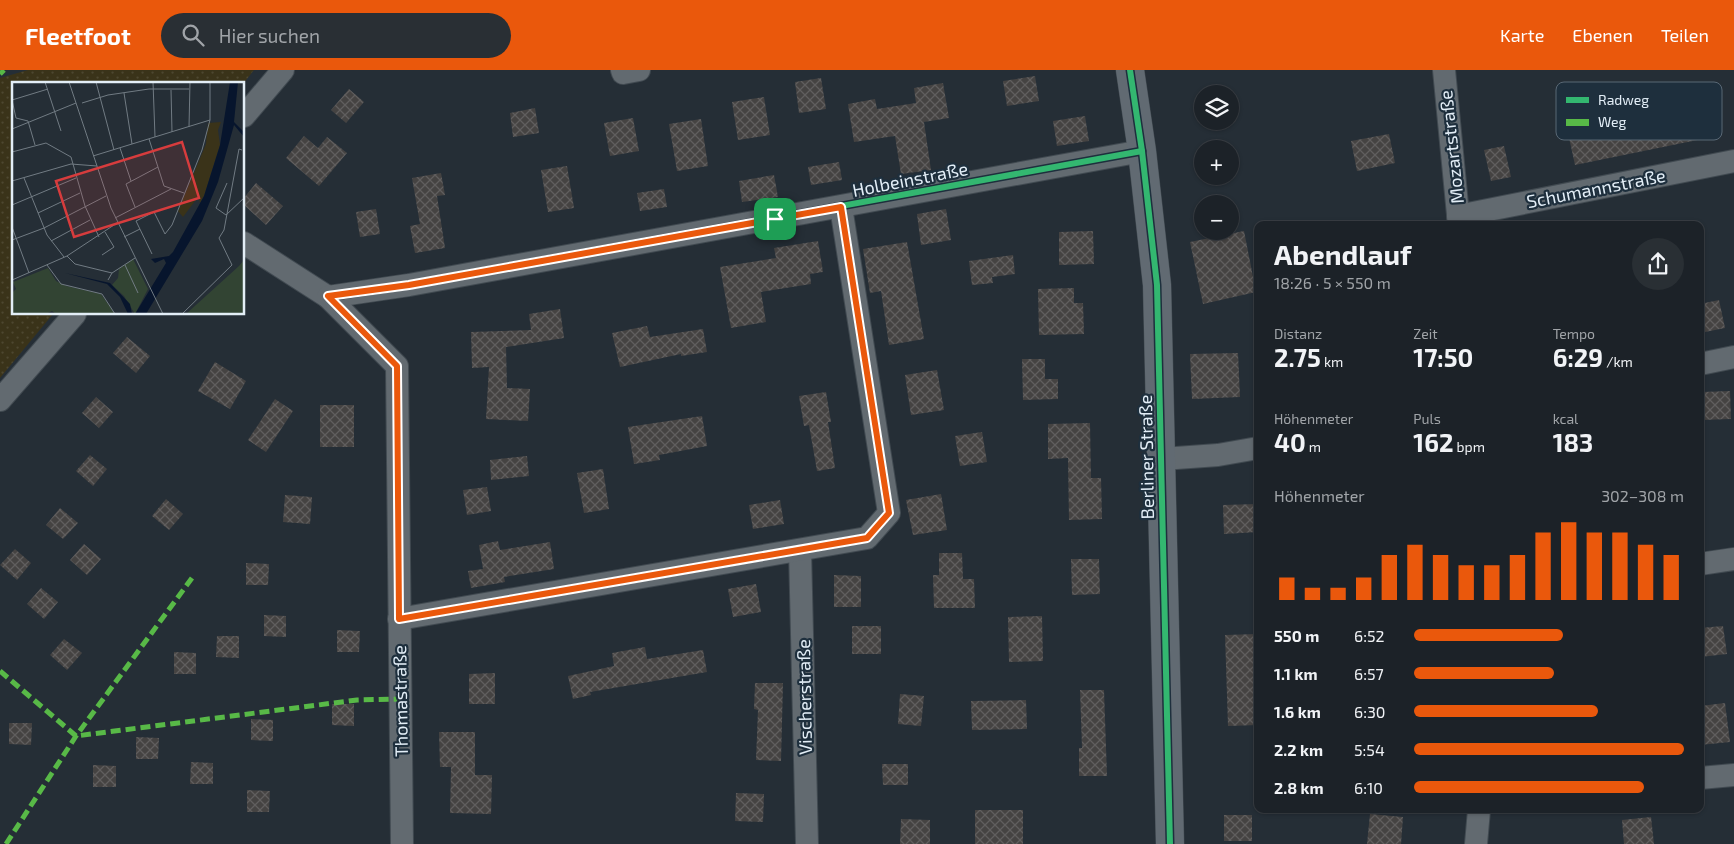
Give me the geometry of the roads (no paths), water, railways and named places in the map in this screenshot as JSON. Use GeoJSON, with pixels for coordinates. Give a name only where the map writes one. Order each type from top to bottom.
{"type":"FeatureCollection","features":[{"type":"Feature","properties":{"kind":"main road","name":"Berliner Straße"},"geometry":{"type":"LineString","coordinates":[[1132,70],[1157,285],[1170,844]]}},
{"type":"Feature","properties":{"kind":"street"},"geometry":{"type":"LineString","coordinates":[[245,115],[283,70]]}},
{"type":"Feature","properties":{"kind":"street","name":"Mozartstraße"},"geometry":{"type":"LineString","coordinates":[[1444,70],[1458,220]]}},
{"type":"Feature","properties":{"kind":"street","name":"Holbeinstraße"},"geometry":{"type":"LineString","coordinates":[[328,296],[409,285],[1142,151]]}},
{"type":"Feature","properties":{"kind":"street","name":"Schumannstraße"},"geometry":{"type":"LineString","coordinates":[[1458,220],[1734,160]]}},
{"type":"Feature","properties":{"kind":"street"},"geometry":{"type":"LineString","coordinates":[[399,619],[867,538],[889,513],[841,207]]}},
{"type":"Feature","properties":{"kind":"street","name":"Thomastraße"},"geometry":{"type":"LineString","coordinates":[[245,244],[328,296],[397,366],[402,844]]}},
{"type":"Feature","properties":{"kind":"street"},"geometry":{"type":"LineString","coordinates":[[0,400],[74,315]]}},
{"type":"Feature","properties":{"kind":"street"},"geometry":{"type":"LineString","coordinates":[[1704,363],[1734,357]]}},
{"type":"Feature","properties":{"kind":"street"},"geometry":{"type":"LineString","coordinates":[[1162,460],[1218,455],[1254,449]]}},
{"type":"Feature","properties":{"kind":"street","name":"Vischerstraße"},"geometry":{"type":"LineString","coordinates":[[800,550],[807,844]]}},
{"type":"Feature","properties":{"kind":"street"},"geometry":{"type":"LineString","coordinates":[[1704,563],[1734,559]]}},
{"type":"Feature","properties":{"kind":"street"},"geometry":{"type":"LineString","coordinates":[[1704,778],[1734,775]]}},
{"type":"Feature","properties":{"kind":"street"},"geometry":{"type":"LineString","coordinates":[[1476,844],[1479,813]]}}]}
